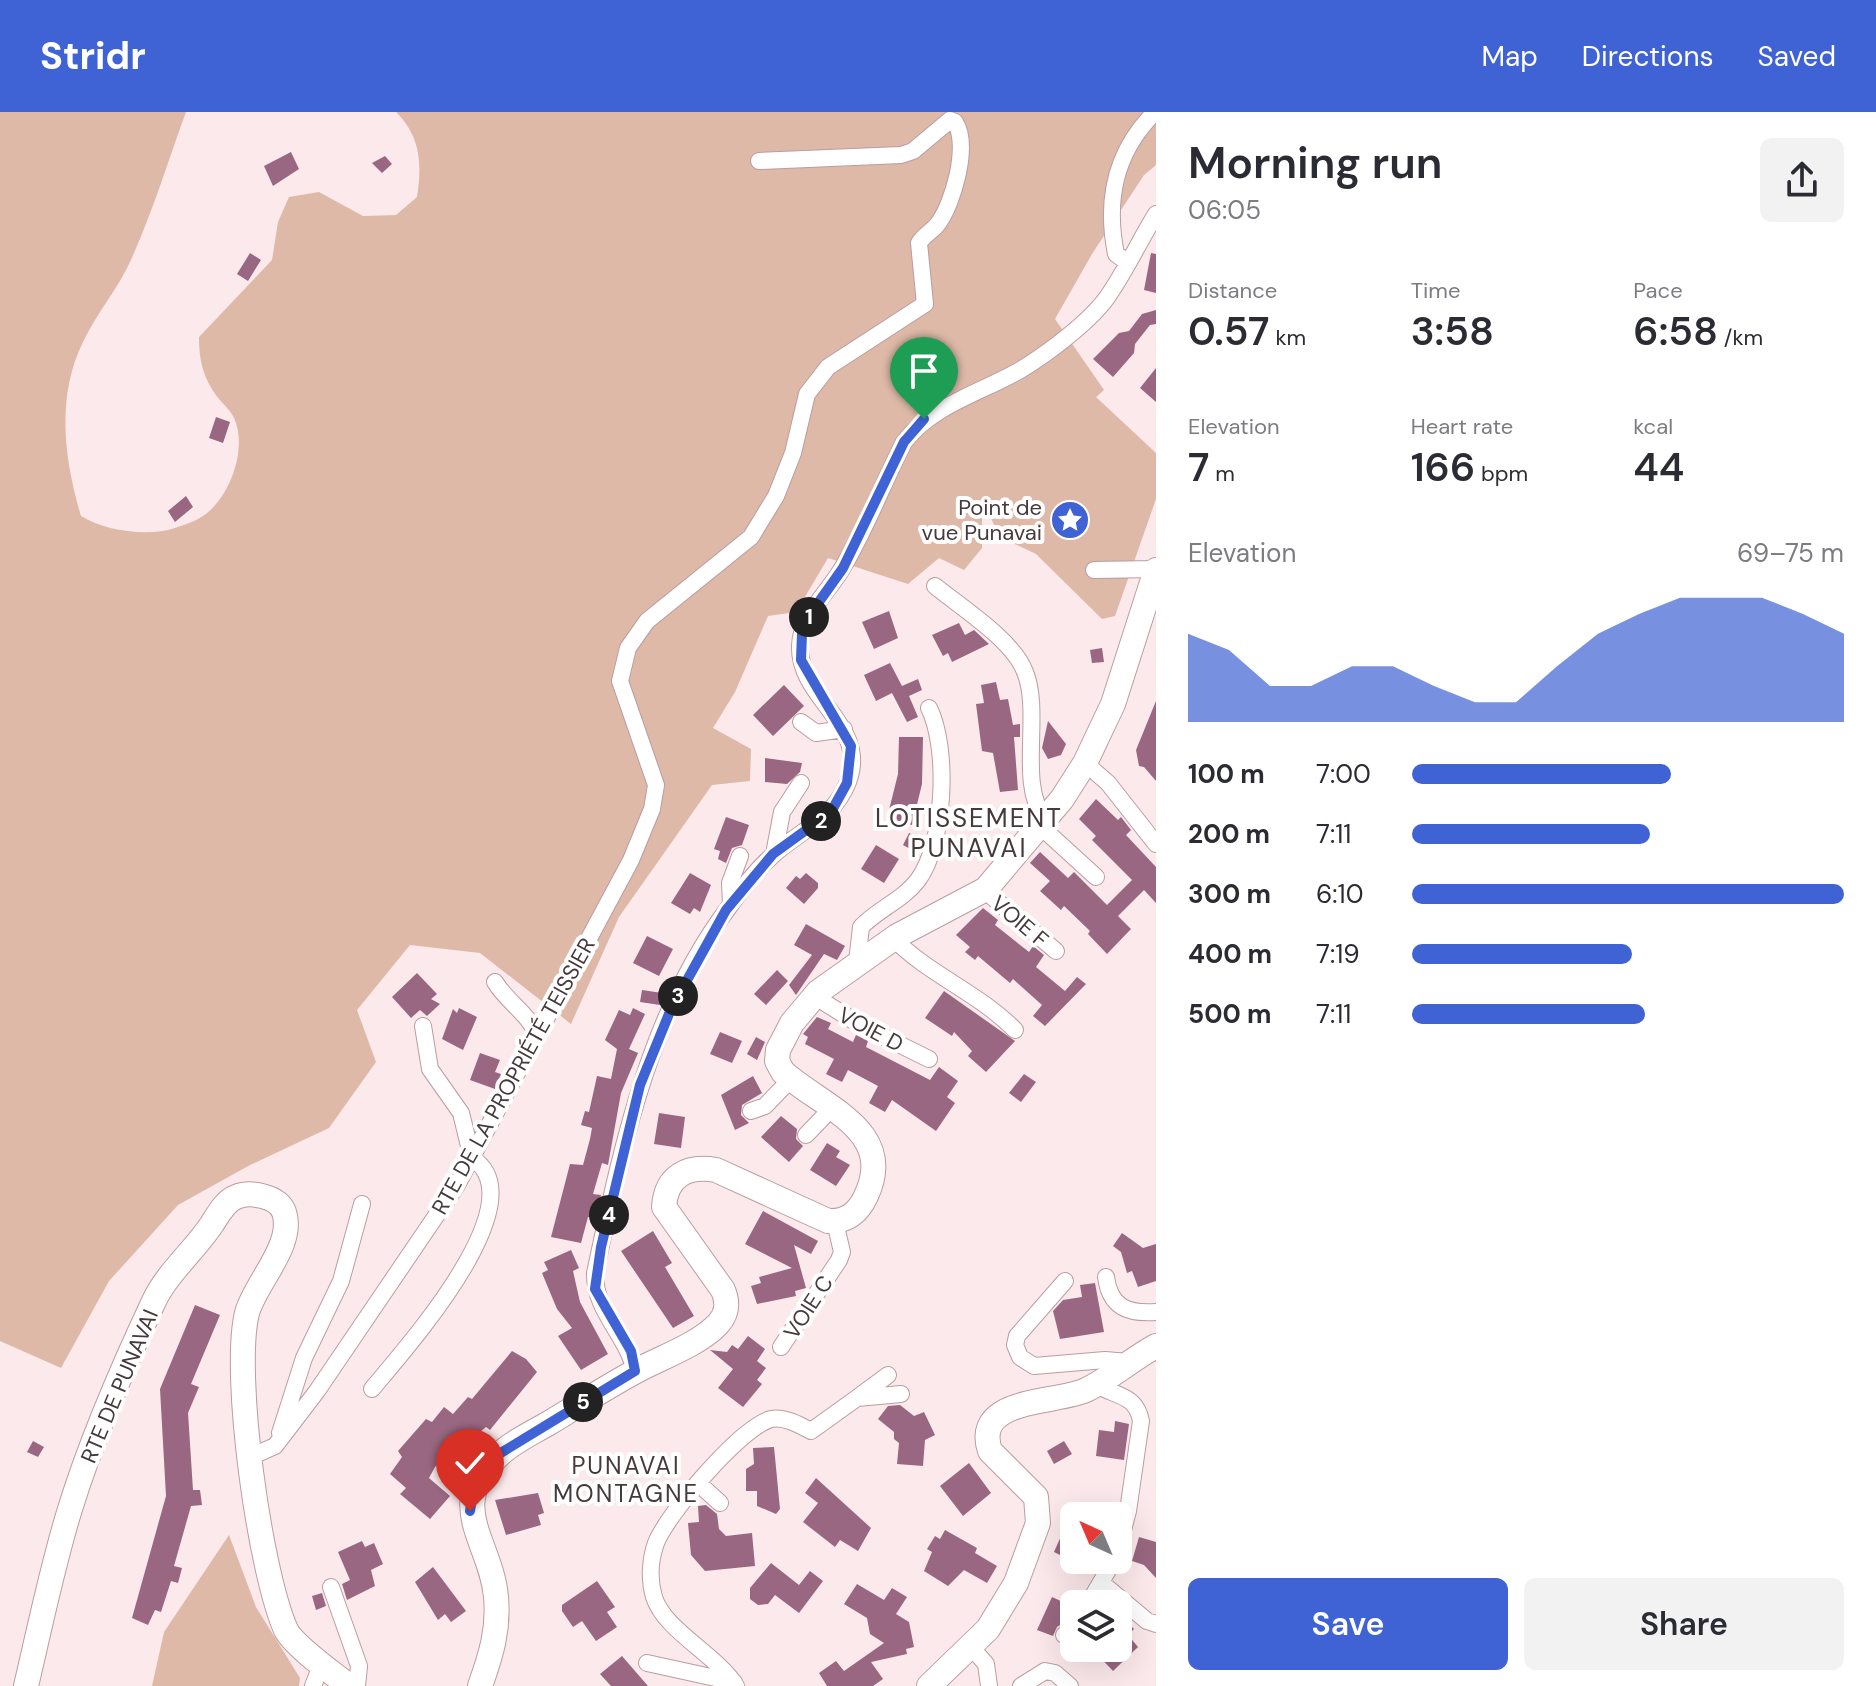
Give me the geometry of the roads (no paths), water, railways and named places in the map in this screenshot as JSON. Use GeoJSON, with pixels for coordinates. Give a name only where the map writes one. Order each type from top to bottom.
{"type":"FeatureCollection","features":[{"type":"Feature","properties":{"kind":"main road"},"geometry":{"type":"LineString","coordinates":[[480,1686],[497,1632],[496,1593],[470,1511],[473,1491],[482,1473],[499,1454],[717,1325],[727,1309],[727,1300],[712,1272],[678,1230],[664,1207],[667,1190],[677,1175],[701,1167],[716,1170],[811,1216],[835,1222],[846,1219],[859,1208],[870,1186],[875,1160],[866,1138],[832,1108],[791,1079],[777,1061],[778,1050],[792,1023],[814,996],[893,938],[984,890],[1042,822],[1085,763],[1114,702],[1156,569]]}},
{"type":"Feature","properties":{"kind":"main road","name":"RTE DE PUNAVAI"},"geometry":{"type":"LineString","coordinates":[[26,1686],[69,1511],[94,1439],[156,1296],[199,1244],[222,1209],[235,1197],[261,1196],[276,1201],[284,1212],[285,1228],[247,1311],[244,1394],[250,1457],[268,1562],[287,1632],[349,1686]]}},
{"type":"Feature","properties":{"kind":"main road"},"geometry":{"type":"LineString","coordinates":[[929,1686],[972,1648],[1016,1583],[1038,1523],[1036,1497],[990,1451],[987,1442],[991,1424],[1003,1411],[1085,1390],[1156,1346]]}},
{"type":"Feature","properties":{"kind":"street"},"geometry":{"type":"LineString","coordinates":[[1127,262],[1116,254],[1114,242],[1114,179],[1133,139],[1155,112]]}},
{"type":"Feature","properties":{"kind":"street","name":"RTE DE LA PROPRIÉTÉ TEISSIER"},"geometry":{"type":"LineString","coordinates":[[250,1457],[275,1446],[360,1332],[472,1158],[631,860],[652,809],[656,785],[620,681],[625,654],[647,621],[751,537],[776,496],[793,453],[807,394],[828,367],[925,304],[919,243],[937,225],[954,195],[960,133],[950,120],[913,151],[901,155],[759,161]]}},
{"type":"Feature","properties":{"kind":"street"},"geometry":{"type":"LineString","coordinates":[[635,1371],[631,1351],[600,1303],[595,1289],[595,1273],[645,1070],[671,1009],[731,904],[774,854],[827,817],[847,783],[853,759],[844,729],[815,690],[801,660],[802,634],[811,613],[843,568],[904,442],[924,419],[988,387],[1043,354],[1097,309],[1156,214]]}},
{"type":"Feature","properties":{"kind":"street"},"geometry":{"type":"LineString","coordinates":[[1094,570],[1156,569]]}},
{"type":"Feature","properties":{"kind":"street"},"geometry":{"type":"LineString","coordinates":[[935,586],[990,630],[1026,673],[1034,796],[1042,822],[1096,877]]}},
{"type":"Feature","properties":{"kind":"street"},"geometry":{"type":"LineString","coordinates":[[857,962],[861,927],[916,883],[933,847],[941,777],[938,727],[929,708]]}},
{"type":"Feature","properties":{"kind":"street"},"geometry":{"type":"LineString","coordinates":[[801,722],[816,733],[844,729]]}},
{"type":"Feature","properties":{"kind":"street"},"geometry":{"type":"LineString","coordinates":[[1085,763],[1108,783],[1156,844]]}},
{"type":"Feature","properties":{"kind":"street"},"geometry":{"type":"LineString","coordinates":[[774,854],[782,812],[801,783]]}},
{"type":"Feature","properties":{"kind":"street"},"geometry":{"type":"LineString","coordinates":[[731,904],[730,883],[740,856]]}},
{"type":"Feature","properties":{"kind":"street","name":"VOIE F"},"geometry":{"type":"LineString","coordinates":[[984,890],[1056,951]]}},
{"type":"Feature","properties":{"kind":"street"},"geometry":{"type":"LineString","coordinates":[[893,938],[907,952],[1000,1015],[1015,1030]]}},
{"type":"Feature","properties":{"kind":"street"},"geometry":{"type":"LineString","coordinates":[[495,982],[505,999],[528,1019],[537,1035]]}},
{"type":"Feature","properties":{"kind":"street","name":"VOIE D"},"geometry":{"type":"LineString","coordinates":[[814,996],[862,1026],[929,1059]]}},
{"type":"Feature","properties":{"kind":"street"},"geometry":{"type":"LineString","coordinates":[[372,1389],[423,1326],[479,1239],[492,1188],[487,1169],[472,1158],[461,1113],[430,1069],[423,1026]]}},
{"type":"Feature","properties":{"kind":"street"},"geometry":{"type":"LineString","coordinates":[[751,1111],[765,1106],[791,1079]]}},
{"type":"Feature","properties":{"kind":"street"},"geometry":{"type":"LineString","coordinates":[[806,1135],[832,1108]]}},
{"type":"Feature","properties":{"kind":"street"},"geometry":{"type":"LineString","coordinates":[[275,1446],[304,1358],[341,1281],[362,1204]]}},
{"type":"Feature","properties":{"kind":"street","name":"VOIE C"},"geometry":{"type":"LineString","coordinates":[[781,1347],[839,1260],[842,1252],[835,1222]]}},
{"type":"Feature","properties":{"kind":"street"},"geometry":{"type":"LineString","coordinates":[[1106,1277],[1108,1293],[1116,1304],[1133,1312],[1156,1312]]}},
{"type":"Feature","properties":{"kind":"street"},"geometry":{"type":"LineString","coordinates":[[1065,1281],[1017,1336],[1015,1345],[1020,1357],[1034,1366],[1105,1360],[1129,1362]]}},
{"type":"Feature","properties":{"kind":"street"},"geometry":{"type":"LineString","coordinates":[[735,1684],[715,1659],[662,1612],[655,1598],[651,1561],[665,1525],[698,1483],[761,1424],[774,1418],[811,1431],[888,1375]]}},
{"type":"Feature","properties":{"kind":"street"},"geometry":{"type":"LineString","coordinates":[[1095,1384],[1132,1399],[1141,1421],[1129,1502]]}},
{"type":"Feature","properties":{"kind":"street"},"geometry":{"type":"LineString","coordinates":[[857,1398],[901,1394]]}},
{"type":"Feature","properties":{"kind":"street"},"geometry":{"type":"LineString","coordinates":[[698,1483],[720,1503]]}},
{"type":"Feature","properties":{"kind":"street"},"geometry":{"type":"LineString","coordinates":[[1098,1590],[1108,1574]]}},
{"type":"Feature","properties":{"kind":"street"},"geometry":{"type":"LineString","coordinates":[[1104,1582],[1104,1590]]}},
{"type":"Feature","properties":{"kind":"street"},"geometry":{"type":"LineString","coordinates":[[1104,1582],[1147,1621],[1156,1624]]}},
{"type":"Feature","properties":{"kind":"street"},"geometry":{"type":"LineString","coordinates":[[331,1587],[359,1666],[357,1686]]}},
{"type":"Feature","properties":{"kind":"street"},"geometry":{"type":"LineString","coordinates":[[972,1648],[986,1664],[989,1686]]}},
{"type":"Feature","properties":{"kind":"street"},"geometry":{"type":"LineString","coordinates":[[313,1686],[322,1663]]}},
{"type":"Feature","properties":{"kind":"street"},"geometry":{"type":"LineString","coordinates":[[647,1663],[735,1684]]}},
{"type":"Feature","properties":{"kind":"street"},"geometry":{"type":"LineString","coordinates":[[1021,1686],[1045,1671],[1055,1673],[1070,1686]]}},
{"type":"Feature","properties":{"kind":"place","name":"Point de vue Punavai"},"geometry":{"type":"Point","coordinates":[1070,520]}},
{"type":"Feature","properties":{"kind":"district","name":"LOTISSEMENT PUNAVAI"},"geometry":{"type":"Point","coordinates":[969,833]}},
{"type":"Feature","properties":{"kind":"district","name":"PUNAVAI MONTAGNE"},"geometry":{"type":"Point","coordinates":[626,1480]}}]}
